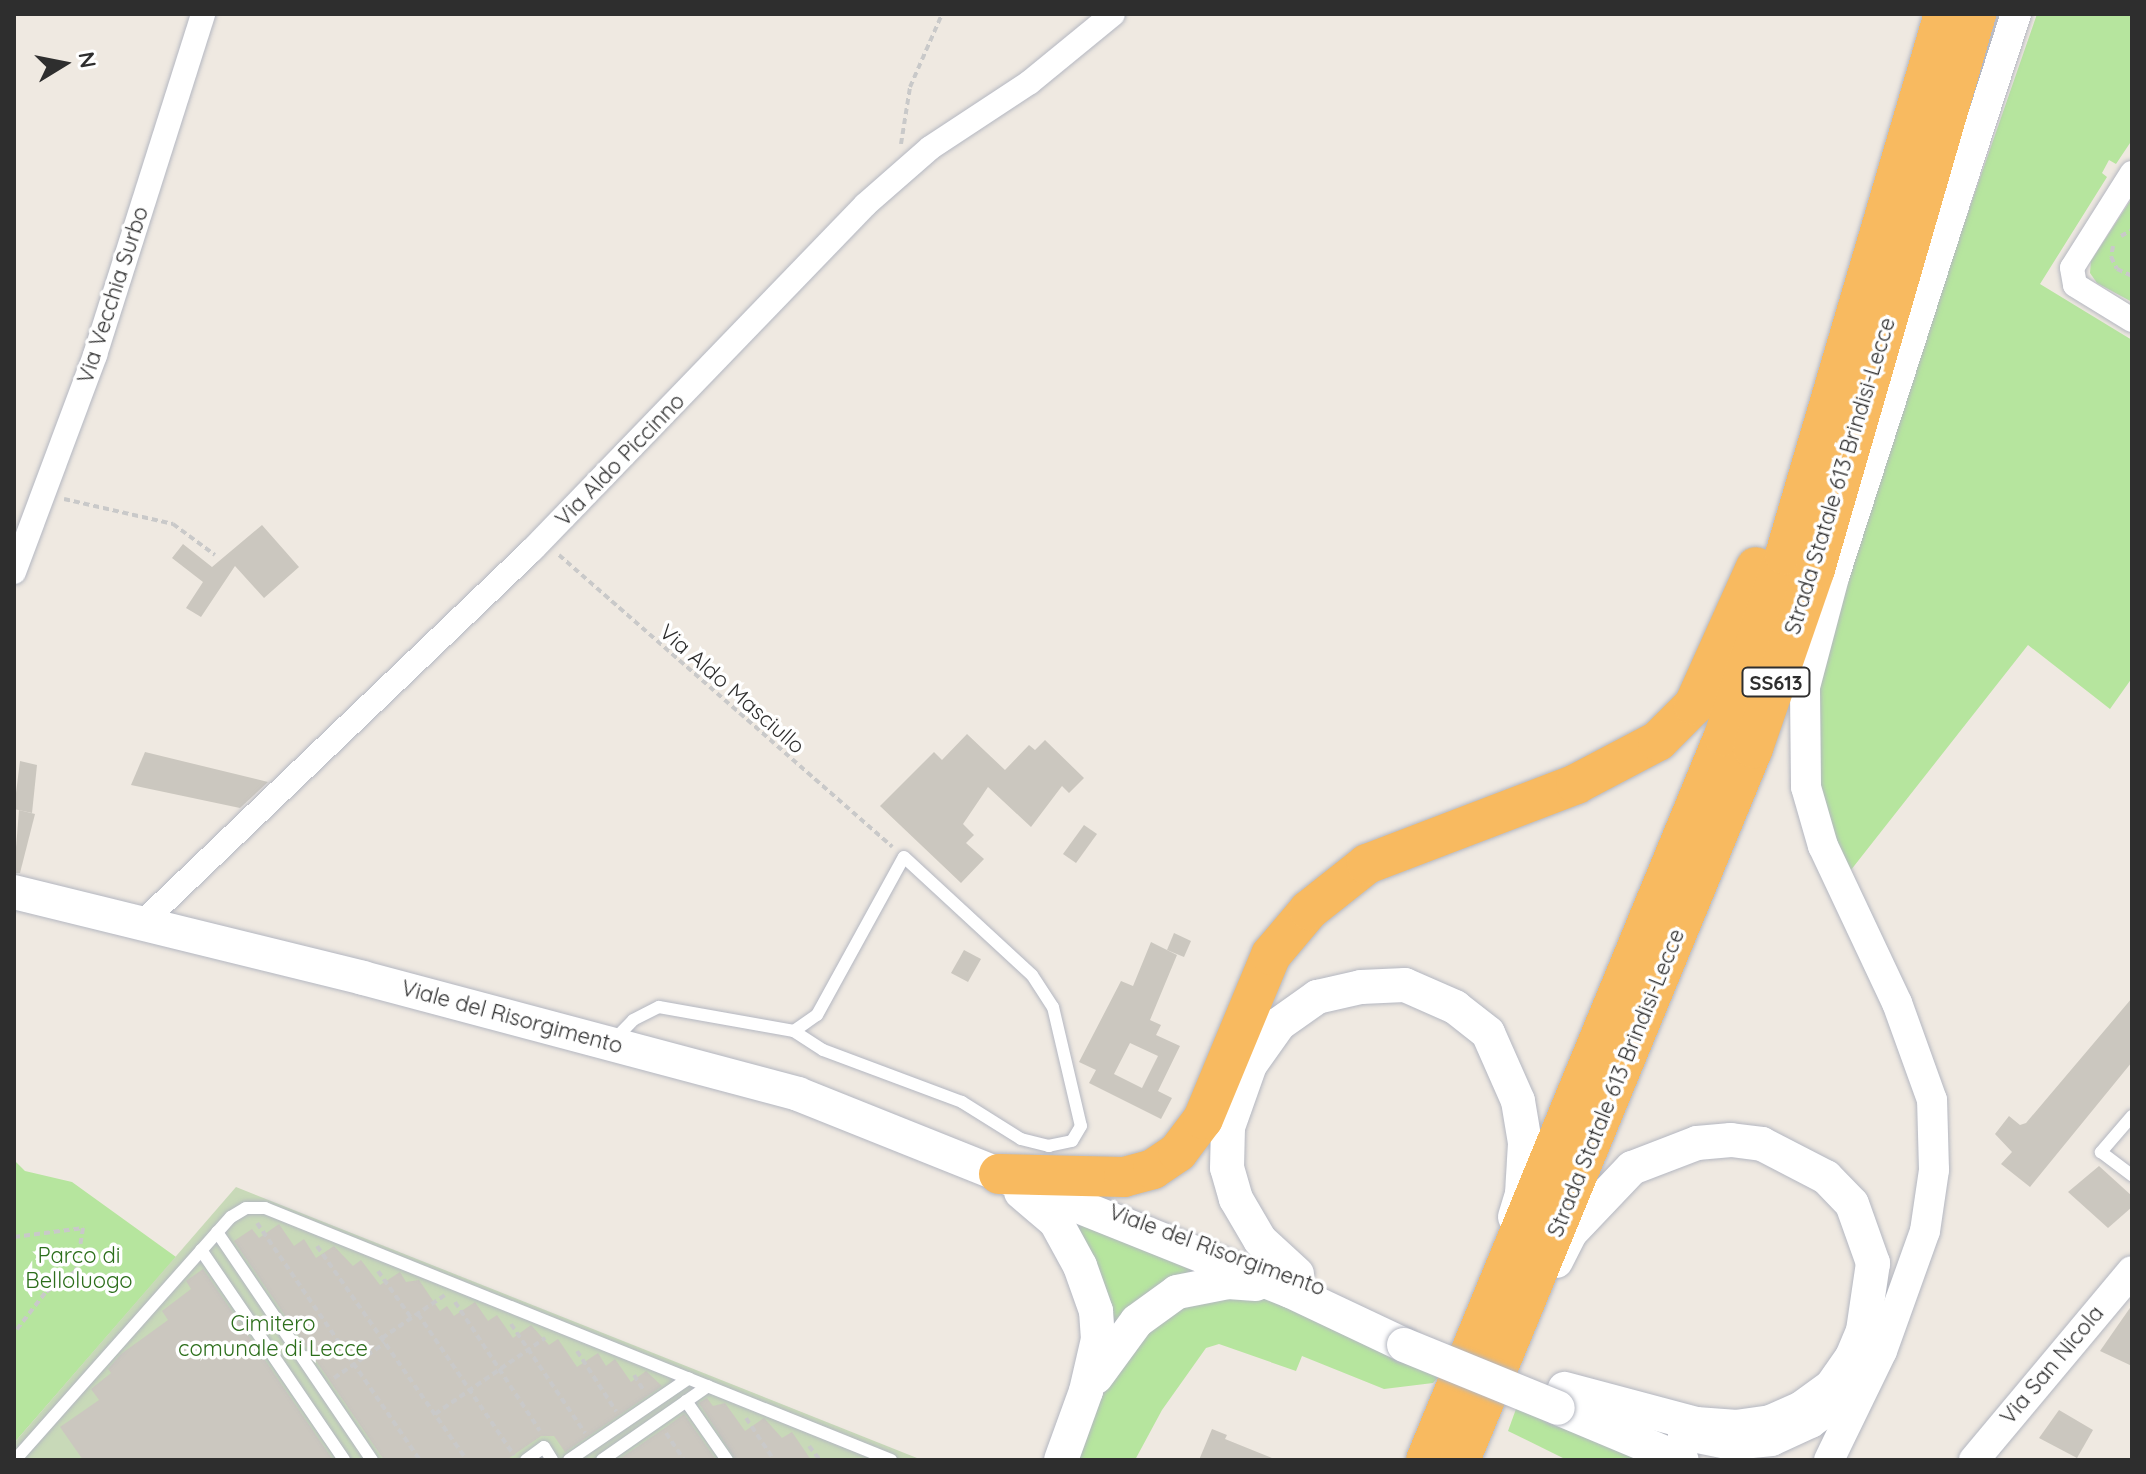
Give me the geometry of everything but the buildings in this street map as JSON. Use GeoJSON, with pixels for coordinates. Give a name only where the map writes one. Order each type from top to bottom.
{"type":"FeatureCollection","features":[{"type":"Feature","properties":{"kind":"highway","name":"Strada Statale 613 Brindisi-Lecce"},"geometry":{"type":"LineString","coordinates":[[1498,1324],[1724,736],[1871,269],[1944,14]]}},
{"type":"Feature","properties":{"kind":"highway","name":"Strada Statale 613 Brindisi-Lecce"},"geometry":{"type":"LineString","coordinates":[[1498,1324],[1753,748],[1815,569],[1976,14]]}},
{"type":"Feature","properties":{"kind":"highway"},"geometry":{"type":"LineString","coordinates":[[999,1174],[1124,1177],[1153,1169],[1178,1152],[1203,1119],[1271,955],[1309,910],[1367,864],[1576,784],[1658,741],[1694,705],[1717,662],[1764,548],[1847,308],[1871,269]]}},
{"type":"Feature","properties":{"kind":"highway"},"geometry":{"type":"LineString","coordinates":[[1426,1460],[1498,1324]]}},
{"type":"Feature","properties":{"kind":"highway"},"geometry":{"type":"LineString","coordinates":[[1460,1460],[1498,1324]]}},
{"type":"Feature","properties":{"kind":"main road","name":"Viale del Risorgimento"},"geometry":{"type":"LineString","coordinates":[[14,892],[611,1043],[798,1094],[999,1174],[1294,1283],[1408,1336],[1561,1399]]}},
{"type":"Feature","properties":{"kind":"main road"},"geometry":{"type":"LineString","coordinates":[[1294,1283],[1260,1240],[1236,1199],[1227,1168],[1236,1098],[1250,1065],[1279,1024],[1317,997],[1361,987],[1405,985],[1455,1007],[1488,1033],[1518,1101],[1525,1143],[1522,1194],[1498,1324]]}},
{"type":"Feature","properties":{"kind":"main road"},"geometry":{"type":"LineString","coordinates":[[1498,1324],[1534,1306],[1570,1233],[1589,1211],[1632,1168],[1665,1153],[1731,1140],[1762,1144],[1826,1177],[1852,1204],[1873,1263],[1863,1331],[1832,1386],[1802,1408],[1771,1422],[1737,1427],[1696,1424],[1561,1399]]}},
{"type":"Feature","properties":{"kind":"main road"},"geometry":{"type":"LineString","coordinates":[[999,1174],[1056,1222],[1088,1286],[1098,1339],[1086,1391],[1061,1460]]}},
{"type":"Feature","properties":{"kind":"main road"},"geometry":{"type":"LineString","coordinates":[[1086,1391],[1137,1321],[1177,1292],[1228,1282],[1294,1283]]}},
{"type":"Feature","properties":{"kind":"main road"},"geometry":{"type":"LineString","coordinates":[[1561,1399],[1682,1460]]}},
{"type":"Feature","properties":{"kind":"street","name":"Via Vecchia Surbo"},"geometry":{"type":"LineString","coordinates":[[14,572],[46,495],[203,14]]}},
{"type":"Feature","properties":{"kind":"street","name":"Via Aldo Piccinno"},"geometry":{"type":"LineString","coordinates":[[141,924],[542,539],[899,175],[1030,82],[1113,14]]}},
{"type":"Feature","properties":{"kind":"street"},"geometry":{"type":"LineString","coordinates":[[1829,1460],[1865,1381],[1925,1231],[1934,1170],[1932,1100],[1897,1003],[1823,846],[1806,787],[1805,687],[1834,577],[2016,14]]}},
{"type":"Feature","properties":{"kind":"street"},"geometry":{"type":"LineString","coordinates":[[2132,173],[2072,268],[2075,285],[2132,320]]}},
{"type":"Feature","properties":{"kind":"street","name":"Via San Nicola"},"geometry":{"type":"LineString","coordinates":[[1974,1460],[2132,1271]]}},
{"type":"Feature","properties":{"kind":"street"},"geometry":{"type":"LineString","coordinates":[[1561,1399],[1689,1438],[1732,1445],[1772,1441],[1811,1423],[1865,1381]]}},
{"type":"Feature","properties":{"kind":"lane"},"geometry":{"type":"LineString","coordinates":[[611,1043],[633,1020],[659,1007],[794,1031],[823,1050],[962,1102],[1021,1139],[1049,1146],[1072,1141],[1081,1126],[1053,1007],[1032,975],[904,857],[817,1015],[794,1031]]}},
{"type":"Feature","properties":{"kind":"lane"},"geometry":{"type":"LineString","coordinates":[[2132,1116],[2101,1152],[2132,1175]]}},
{"type":"Feature","properties":{"kind":"lane"},"geometry":{"type":"LineString","coordinates":[[15,1460],[217,1232],[246,1208],[265,1208],[361,1246],[451,1288],[493,1299],[891,1460]]}},
{"type":"Feature","properties":{"kind":"lane"},"geometry":{"type":"LineString","coordinates":[[217,1232],[372,1460]]}},
{"type":"Feature","properties":{"kind":"lane"},"geometry":{"type":"LineString","coordinates":[[201,1250],[344,1460]]}},
{"type":"Feature","properties":{"kind":"lane"},"geometry":{"type":"LineString","coordinates":[[569,1460],[689,1378]]}},
{"type":"Feature","properties":{"kind":"lane"},"geometry":{"type":"LineString","coordinates":[[602,1460],[708,1386]]}},
{"type":"Feature","properties":{"kind":"lane"},"geometry":{"type":"LineString","coordinates":[[686,1401],[727,1460]]}},
{"type":"Feature","properties":{"kind":"lane"},"geometry":{"type":"LineString","coordinates":[[526,1460],[544,1447],[552,1460]]}},
{"type":"Feature","properties":{"kind":"path"},"geometry":{"type":"LineString","coordinates":[[899,175],[910,87],[942,14]]}},
{"type":"Feature","properties":{"kind":"path"},"geometry":{"type":"LineString","coordinates":[[2132,230],[2114,243],[2111,257],[2117,269],[2132,276]]}},
{"type":"Feature","properties":{"kind":"path"},"geometry":{"type":"LineString","coordinates":[[46,495],[173,524],[215,555]]}},
{"type":"Feature","properties":{"kind":"path","name":"Via Aldo Masciullo"},"geometry":{"type":"LineString","coordinates":[[542,539],[904,857]]}},
{"type":"Feature","properties":{"kind":"path"},"geometry":{"type":"LineString","coordinates":[[246,1208],[420,1460]]}},
{"type":"Feature","properties":{"kind":"path"},"geometry":{"type":"LineString","coordinates":[[300,1222],[467,1460]]}},
{"type":"Feature","properties":{"kind":"path"},"geometry":{"type":"LineString","coordinates":[[14,1237],[83,1228],[76,1271],[45,1293],[14,1333]]}},
{"type":"Feature","properties":{"kind":"path"},"geometry":{"type":"LineString","coordinates":[[361,1246],[412,1319]]}},
{"type":"Feature","properties":{"kind":"path"},"geometry":{"type":"LineString","coordinates":[[322,1387],[451,1288],[545,1439],[544,1447]]}},
{"type":"Feature","properties":{"kind":"path"},"geometry":{"type":"LineString","coordinates":[[493,1299],[592,1444]]}},
{"type":"Feature","properties":{"kind":"path"},"geometry":{"type":"LineString","coordinates":[[418,1314],[517,1460]]}},
{"type":"Feature","properties":{"kind":"path"},"geometry":{"type":"LineString","coordinates":[[435,1414],[561,1326],[623,1423]]}},
{"type":"Feature","properties":{"kind":"path"},"geometry":{"type":"LineString","coordinates":[[728,1393],[774,1460]]}},
{"type":"Feature","properties":{"kind":"path"},"geometry":{"type":"LineString","coordinates":[[658,1421],[684,1460]]}},
{"type":"Feature","properties":{"kind":"green space"},"geometry":{"type":"Polygon","coordinates":[[[2037,14],[2132,14],[2132,140],[2116,164],[2109,160],[2102,173],[2107,177],[2040,284],[2132,340],[2132,678],[2110,709],[2028,645],[1847,875],[1816,774],[1820,678],[1897,417],[2037,14]]]}},
{"type":"Feature","properties":{"kind":"green space"},"geometry":{"type":"Polygon","coordinates":[[[2132,198],[2132,302],[2097,283],[2090,273],[2091,261],[2132,198]]]}},
{"type":"Feature","properties":{"kind":"green space","name":"Parco di Belloluogo"},"geometry":{"type":"Polygon","coordinates":[[[14,1160],[25,1171],[72,1182],[176,1257],[14,1443],[14,1160]]]}},
{"type":"Feature","properties":{"kind":"green space","name":"Cimitero comunale di Lecce"},"geometry":{"type":"Polygon","coordinates":[[[236,1187],[917,1458],[14,1460],[14,1443],[236,1187]]]}},
{"type":"Feature","properties":{"kind":"green space"},"geometry":{"type":"Polygon","coordinates":[[[1070,1219],[1205,1271],[1109,1340],[1070,1219]]]}},
{"type":"Feature","properties":{"kind":"green space"},"geometry":{"type":"Polygon","coordinates":[[[1264,1296],[1446,1369],[1433,1383],[1384,1389],[1302,1356],[1296,1371],[1219,1344],[1206,1348],[1162,1410],[1135,1460],[1077,1460],[1110,1376],[1129,1344],[1178,1303],[1264,1296]]]}},
{"type":"Feature","properties":{"kind":"green space"},"geometry":{"type":"Polygon","coordinates":[[[1520,1398],[1671,1460],[1567,1460],[1508,1431],[1520,1398]]]}}]}
